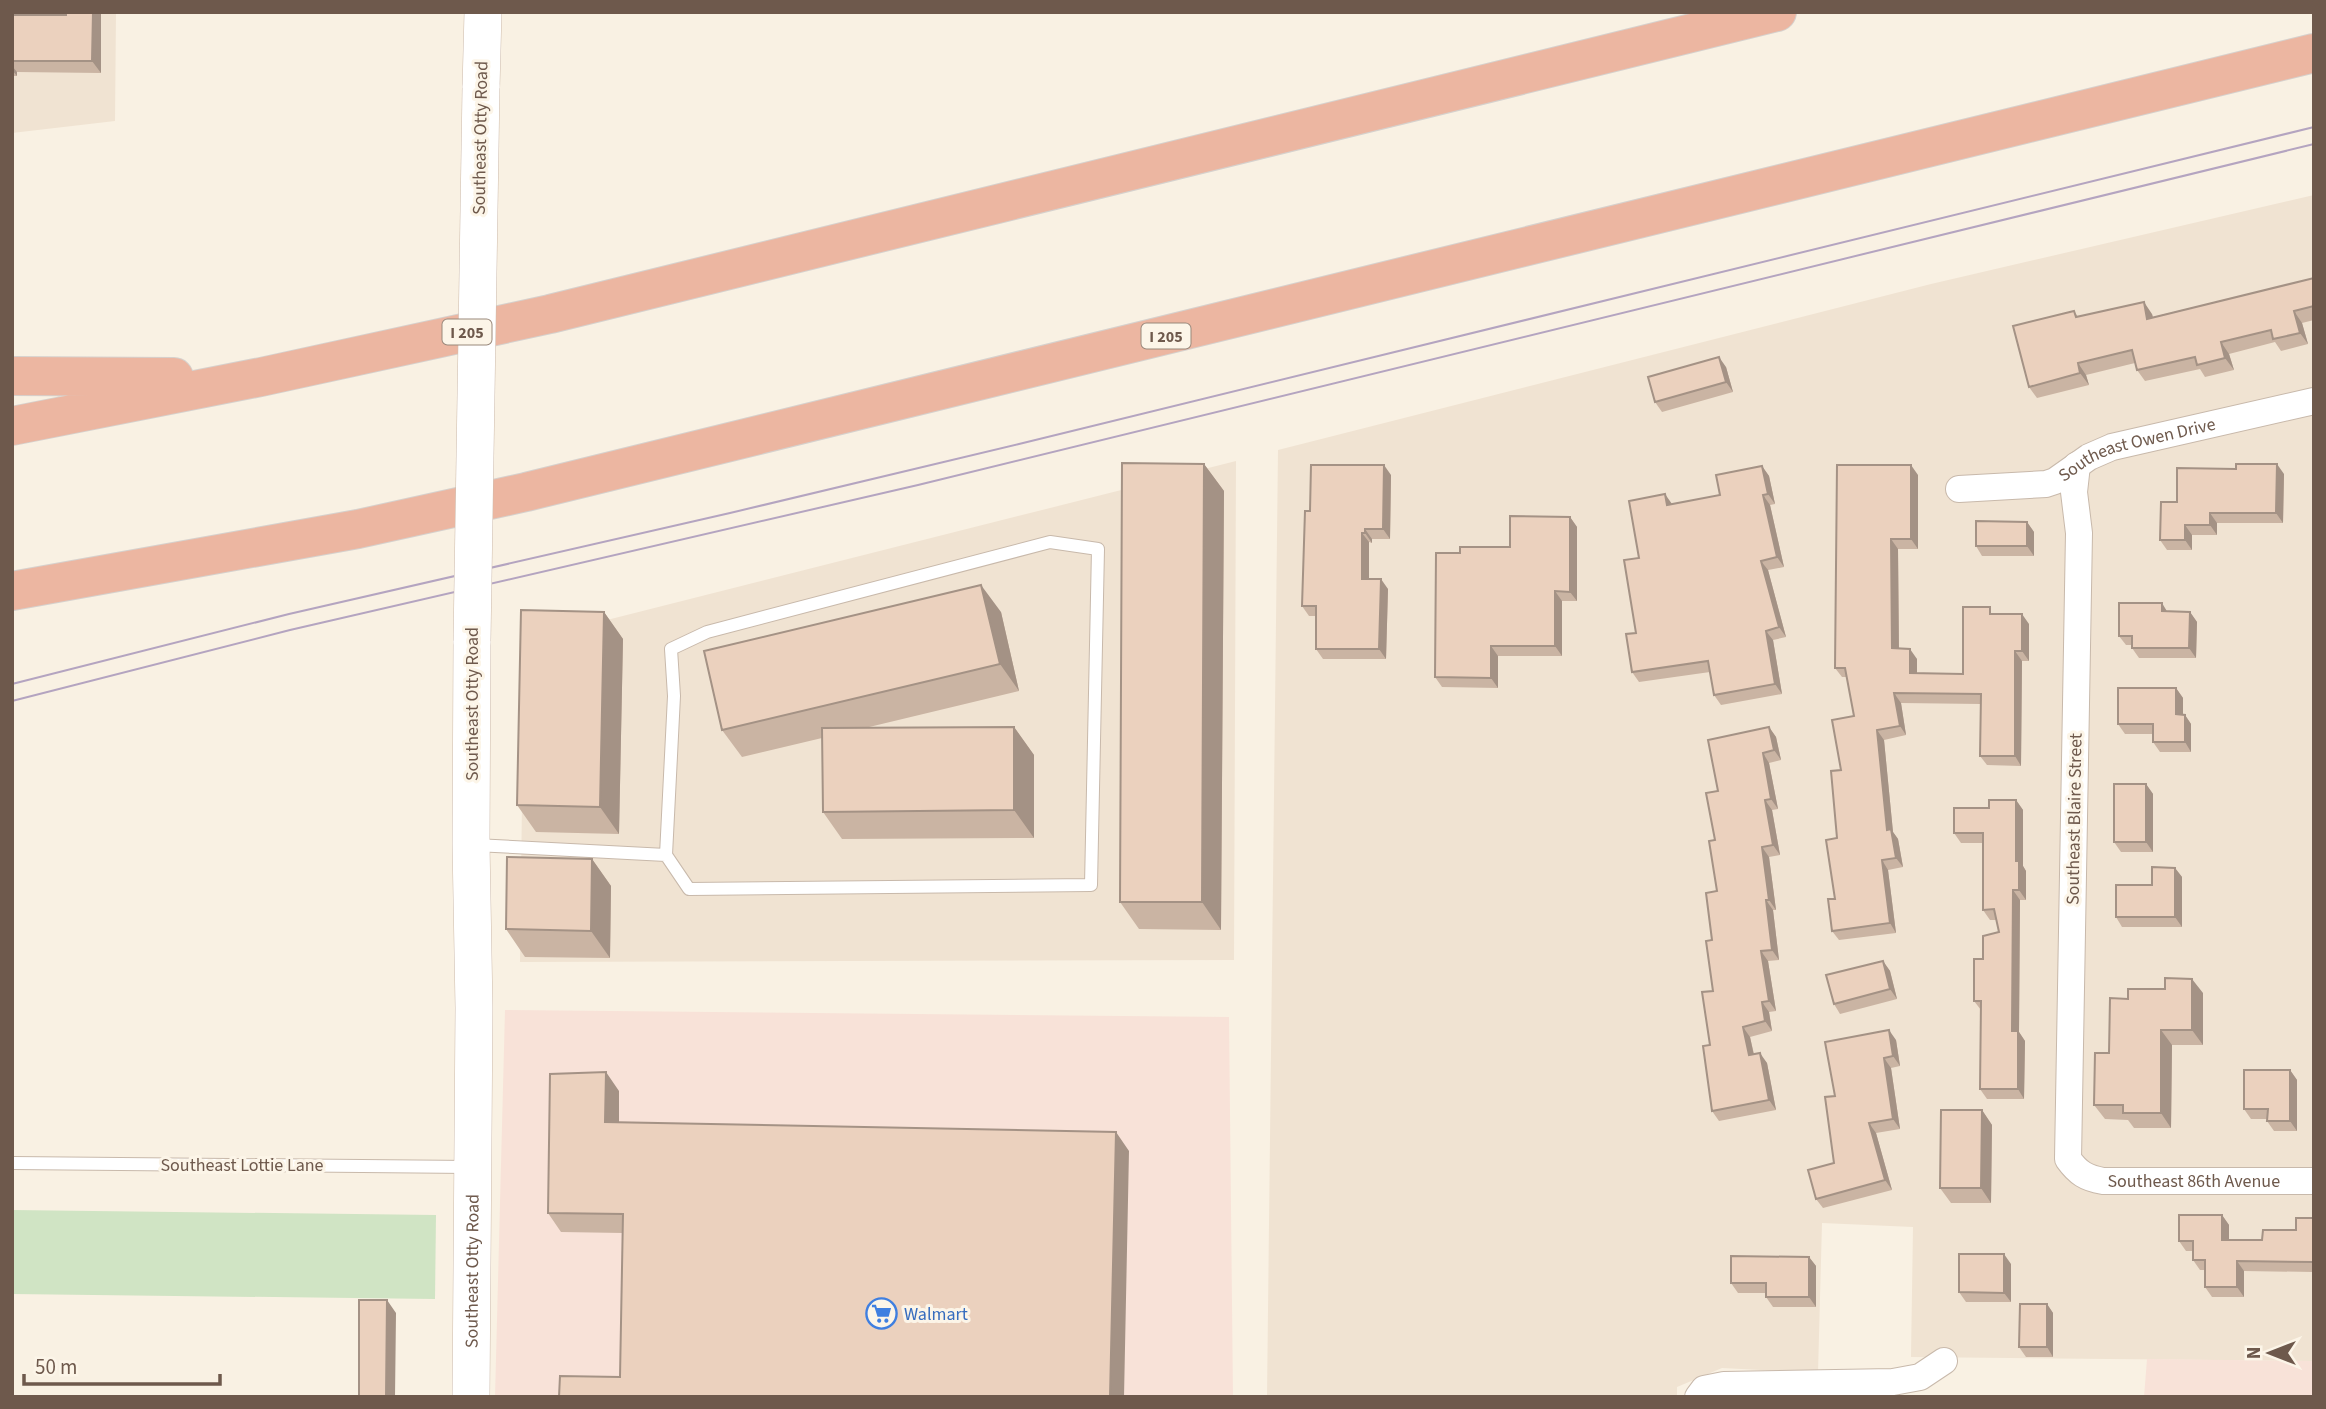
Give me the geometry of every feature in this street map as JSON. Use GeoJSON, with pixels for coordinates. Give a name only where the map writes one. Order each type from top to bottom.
{"type":"FeatureCollection","features":[{"type":"Feature","properties":{"kind":"highway","name":"I 205"},"geometry":{"type":"LineString","coordinates":[[12,426],[261,377],[575,307],[1777,12]]}},
{"type":"Feature","properties":{"kind":"highway","name":"I 205"},"geometry":{"type":"LineString","coordinates":[[12,591],[358,529],[526,492],[2314,53]]}},
{"type":"Feature","properties":{"kind":"highway"},"geometry":{"type":"LineString","coordinates":[[12,376],[261,377]]}},
{"type":"Feature","properties":{"kind":"street","name":"Southeast Otty Road"},"geometry":{"type":"LineString","coordinates":[[471,1397],[474,1008],[471,845],[472,641],[483,12]]}},
{"type":"Feature","properties":{"kind":"street","name":"Southeast Owen Drive"},"geometry":{"type":"LineString","coordinates":[[1959,489],[2046,484],[2089,457],[2112,447],[2314,401]]}},
{"type":"Feature","properties":{"kind":"street","name":"Southeast Blaire Street"},"geometry":{"type":"LineString","coordinates":[[2077,465],[2074,492],[2079,533],[2068,1159],[2077,1171]]}},
{"type":"Feature","properties":{"kind":"street","name":"Southeast 86th Avenue"},"geometry":{"type":"LineString","coordinates":[[2077,1171],[2088,1179],[2103,1181],[2314,1181]]}},
{"type":"Feature","properties":{"kind":"street"},"geometry":{"type":"LineString","coordinates":[[1698,1397],[1704,1389],[1724,1385],[1894,1382],[1920,1377],[1944,1362]]}},
{"type":"Feature","properties":{"kind":"lane"},"geometry":{"type":"LineString","coordinates":[[1050,542],[1098,549],[1091,885],[689,889],[666,855],[674,696],[671,649],[707,632],[1050,542]]}},
{"type":"Feature","properties":{"kind":"lane"},"geometry":{"type":"LineString","coordinates":[[471,845],[666,855]]}},
{"type":"Feature","properties":{"kind":"lane","name":"Southeast Lottie Lane"},"geometry":{"type":"LineString","coordinates":[[12,1163],[472,1167]]}},
{"type":"Feature","properties":{"kind":"shaded area"},"geometry":{"type":"Polygon","coordinates":[[[12,12],[116,12],[115,121],[12,133],[12,12]]]}},
{"type":"Feature","properties":{"kind":"shaded area"},"geometry":{"type":"Polygon","coordinates":[[[2314,195],[2314,1361],[1911,1357],[1913,1227],[1822,1223],[1818,1373],[1722,1368],[1677,1387],[1677,1397],[1267,1397],[1278,450],[1931,284],[2314,195]]]}},
{"type":"Feature","properties":{"kind":"shaded area"},"geometry":{"type":"Polygon","coordinates":[[[1236,461],[1234,960],[520,962],[524,641],[1236,461]]]}},
{"type":"Feature","properties":{"kind":"shaded area"},"geometry":{"type":"Polygon","coordinates":[[[505,1010],[1229,1017],[1233,1397],[495,1397],[505,1010]]]}},
{"type":"Feature","properties":{"kind":"shaded area"},"geometry":{"type":"Polygon","coordinates":[[[2147,1359],[2314,1361],[2314,1397],[2144,1397],[2147,1359]]]}},
{"type":"Feature","properties":{"kind":"green space"},"geometry":{"type":"Polygon","coordinates":[[[12,1210],[436,1215],[435,1299],[12,1294],[12,1210]]]}},
{"type":"Feature","properties":{"kind":"building"},"geometry":{"type":"Polygon","coordinates":[[[66,12],[93,12],[92,61],[12,61],[12,15],[66,15],[66,12]]]}},
{"type":"Feature","properties":{"kind":"building"},"geometry":{"type":"Polygon","coordinates":[[[2314,278],[2314,306],[2294,311],[2300,333],[2273,339],[2271,330],[2221,342],[2225,358],[2197,365],[2195,357],[2137,370],[2132,350],[2078,363],[2080,373],[2029,387],[2013,326],[2074,311],[2076,317],[2144,302],[2147,319],[2314,278]]]}},
{"type":"Feature","properties":{"kind":"building"},"geometry":{"type":"Polygon","coordinates":[[[1719,357],[1726,382],[1655,402],[1648,377],[1719,357]]]}},
{"type":"Feature","properties":{"kind":"building"},"geometry":{"type":"Polygon","coordinates":[[[1122,463],[1204,464],[1202,902],[1120,902],[1122,463]]]}},
{"type":"Feature","properties":{"kind":"building"},"geometry":{"type":"Polygon","coordinates":[[[2236,464],[2277,464],[2276,513],[2210,513],[2210,525],[2185,525],[2185,540],[2160,540],[2161,502],[2177,502],[2177,468],[2236,469],[2236,464]]]}},
{"type":"Feature","properties":{"kind":"building"},"geometry":{"type":"Polygon","coordinates":[[[1311,465],[1384,465],[1383,529],[1365,529],[1365,533],[1362,533],[1362,579],[1381,579],[1379,649],[1316,649],[1316,606],[1302,606],[1305,511],[1310,511],[1311,465]]]}},
{"type":"Feature","properties":{"kind":"building"},"geometry":{"type":"Polygon","coordinates":[[[1837,465],[1911,465],[1911,539],[1891,539],[1892,648],[1910,649],[1910,673],[1963,674],[1963,607],[1990,607],[1990,614],[2022,614],[2022,651],[2015,651],[2015,756],[1980,756],[1981,694],[1894,693],[1900,726],[1877,730],[1887,830],[1891,829],[1896,858],[1882,860],[1890,923],[1832,931],[1828,899],[1835,899],[1826,840],[1837,838],[1831,771],[1841,770],[1832,720],[1854,716],[1845,668],[1835,668],[1837,465]]]}},
{"type":"Feature","properties":{"kind":"building"},"geometry":{"type":"Polygon","coordinates":[[[1762,466],[1768,494],[1763,495],[1777,557],[1761,561],[1779,627],[1766,631],[1775,684],[1714,695],[1708,661],[1632,672],[1626,634],[1636,633],[1624,560],[1639,558],[1629,501],[1665,494],[1667,505],[1720,495],[1716,475],[1762,466]]]}},
{"type":"Feature","properties":{"kind":"building"},"geometry":{"type":"Polygon","coordinates":[[[1510,516],[1570,517],[1570,592],[1555,591],[1555,646],[1491,646],[1491,678],[1435,677],[1436,553],[1460,553],[1460,547],[1510,547],[1510,516]]]}},
{"type":"Feature","properties":{"kind":"building"},"geometry":{"type":"Polygon","coordinates":[[[1976,521],[2027,522],[2027,546],[1976,546],[1976,521]]]}},
{"type":"Feature","properties":{"kind":"building"},"geometry":{"type":"Polygon","coordinates":[[[981,585],[1000,664],[722,730],[704,651],[981,585]]]}},
{"type":"Feature","properties":{"kind":"building"},"geometry":{"type":"Polygon","coordinates":[[[2119,603],[2162,603],[2162,611],[2190,612],[2189,648],[2132,648],[2132,636],[2119,636],[2119,603]]]}},
{"type":"Feature","properties":{"kind":"building"},"geometry":{"type":"Polygon","coordinates":[[[521,610],[604,612],[600,807],[517,805],[521,610]]]}},
{"type":"Feature","properties":{"kind":"building"},"geometry":{"type":"Polygon","coordinates":[[[2118,688],[2176,688],[2176,714],[2185,715],[2185,742],[2153,742],[2153,724],[2118,724],[2118,688]]]}},
{"type":"Feature","properties":{"kind":"building"},"geometry":{"type":"Polygon","coordinates":[[[1014,727],[1014,810],[823,812],[822,728],[1014,727]]]}},
{"type":"Feature","properties":{"kind":"building"},"geometry":{"type":"Polygon","coordinates":[[[1769,727],[1774,750],[1763,753],[1771,799],[1765,800],[1773,845],[1762,847],[1772,950],[1761,951],[1769,1001],[1762,1002],[1765,1021],[1743,1027],[1749,1055],[1760,1053],[1769,1100],[1712,1111],[1703,1046],[1710,1045],[1702,992],[1713,991],[1706,941],[1712,940],[1706,893],[1717,891],[1709,841],[1715,840],[1706,793],[1718,791],[1708,740],[1769,727]]]}},
{"type":"Feature","properties":{"kind":"building"},"geometry":{"type":"Polygon","coordinates":[[[2114,784],[2146,784],[2146,842],[2114,842],[2114,784]]]}},
{"type":"Feature","properties":{"kind":"building"},"geometry":{"type":"Polygon","coordinates":[[[1989,800],[2016,800],[2019,890],[2013,890],[2012,1031],[2018,1031],[2018,1089],[1980,1089],[1981,1001],[1974,1001],[1974,959],[1983,959],[1983,936],[1999,932],[1994,909],[1983,910],[1983,833],[1954,833],[1954,808],[1989,808],[1989,800]]]}},
{"type":"Feature","properties":{"kind":"building"},"geometry":{"type":"Polygon","coordinates":[[[507,857],[592,859],[591,931],[506,929],[507,857]]]}},
{"type":"Feature","properties":{"kind":"building"},"geometry":{"type":"Polygon","coordinates":[[[2152,867],[2175,868],[2175,917],[2116,917],[2116,885],[2152,885],[2152,867]]]}},
{"type":"Feature","properties":{"kind":"building"},"geometry":{"type":"Polygon","coordinates":[[[1883,961],[1890,989],[1834,1004],[1826,975],[1883,961]]]}},
{"type":"Feature","properties":{"kind":"building"},"geometry":{"type":"Polygon","coordinates":[[[2165,978],[2192,979],[2192,1030],[2161,1030],[2161,1113],[2123,1113],[2123,1105],[2094,1105],[2095,1053],[2109,1053],[2110,998],[2128,999],[2128,989],[2165,989],[2165,978]]]}},
{"type":"Feature","properties":{"kind":"building"},"geometry":{"type":"Polygon","coordinates":[[[1889,1030],[1893,1056],[1884,1058],[1893,1119],[1869,1123],[1885,1180],[1816,1199],[1808,1170],[1834,1163],[1825,1097],[1835,1096],[1825,1042],[1889,1030]]]}},
{"type":"Feature","properties":{"kind":"building"},"geometry":{"type":"Polygon","coordinates":[[[2244,1070],[2290,1070],[2290,1121],[2267,1121],[2268,1109],[2244,1109],[2244,1070]]]}},
{"type":"Feature","properties":{"kind":"building","name":"Walmart"},"geometry":{"type":"Polygon","coordinates":[[[606,1072],[605,1122],[1116,1132],[1110,1397],[559,1397],[560,1376],[620,1377],[623,1214],[548,1213],[550,1074],[606,1072]]]}},
{"type":"Feature","properties":{"kind":"building"},"geometry":{"type":"Polygon","coordinates":[[[1941,1110],[1982,1110],[1981,1188],[1940,1188],[1941,1110]]]}},
{"type":"Feature","properties":{"kind":"building"},"geometry":{"type":"Polygon","coordinates":[[[2179,1215],[2222,1215],[2222,1240],[2262,1240],[2263,1230],[2296,1230],[2296,1218],[2314,1218],[2314,1262],[2237,1261],[2237,1287],[2205,1287],[2205,1260],[2193,1260],[2193,1241],[2179,1241],[2179,1215]]]}},
{"type":"Feature","properties":{"kind":"building"},"geometry":{"type":"Polygon","coordinates":[[[1959,1254],[2004,1254],[2004,1293],[1959,1292],[1959,1254]]]}},
{"type":"Feature","properties":{"kind":"building"},"geometry":{"type":"Polygon","coordinates":[[[1731,1256],[1809,1257],[1809,1297],[1766,1297],[1766,1283],[1731,1283],[1731,1256]]]}},
{"type":"Feature","properties":{"kind":"building"},"geometry":{"type":"Polygon","coordinates":[[[359,1300],[387,1300],[386,1397],[359,1397],[359,1300]]]}},
{"type":"Feature","properties":{"kind":"building"},"geometry":{"type":"Polygon","coordinates":[[[2020,1304],[2047,1304],[2047,1347],[2019,1347],[2020,1304]]]}},
{"type":"Feature","properties":{"kind":"tram line"},"geometry":{"type":"LineString","coordinates":[[12,684],[289,614],[1019,444],[2314,127]]}},
{"type":"Feature","properties":{"kind":"tram line"},"geometry":{"type":"LineString","coordinates":[[12,701],[290,630],[918,485],[2314,144]]}},
{"type":"Feature","properties":{"kind":"place","name":"Walmart"},"geometry":{"type":"Point","coordinates":[881,1314]}}]}
